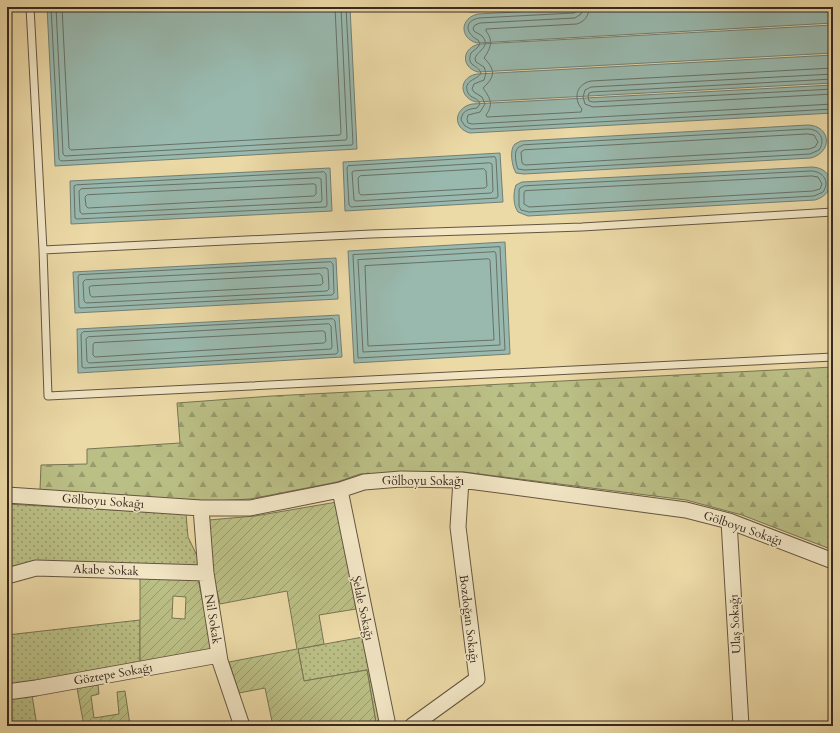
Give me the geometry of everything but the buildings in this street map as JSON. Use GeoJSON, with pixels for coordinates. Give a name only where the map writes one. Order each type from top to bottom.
{"type":"FeatureCollection","features":[{"type":"Feature","properties":{"kind":"street","name":"Gölboyu Sokağı"},"geometry":{"type":"LineString","coordinates":[[7,495],[201,508],[250,508],[340,490],[364,482],[401,479],[461,480],[686,510],[729,521],[833,561]]}},
{"type":"Feature","properties":{"kind":"street","name":"Bozdoğan Sokağı"},"geometry":{"type":"LineString","coordinates":[[412,726],[477,679],[458,527],[461,480]]}},
{"type":"Feature","properties":{"kind":"street","name":"Şelale Sokağı"},"geometry":{"type":"LineString","coordinates":[[340,490],[388,726]]}},
{"type":"Feature","properties":{"kind":"street","name":"Nil Sokak"},"geometry":{"type":"LineString","coordinates":[[201,508],[206,573],[219,655],[242,726]]}},
{"type":"Feature","properties":{"kind":"street","name":"Ulaş Sokağı"},"geometry":{"type":"LineString","coordinates":[[729,521],[740,726]]}},
{"type":"Feature","properties":{"kind":"street","name":"Akabe Sokak"},"geometry":{"type":"LineString","coordinates":[[7,576],[36,568],[206,573]]}},
{"type":"Feature","properties":{"kind":"street","name":"Göztepe Sokağı"},"geometry":{"type":"LineString","coordinates":[[7,692],[219,655]]}},
{"type":"Feature","properties":{"kind":"lane"},"geometry":{"type":"LineString","coordinates":[[30,7],[43,250],[48,396],[833,357]]}},
{"type":"Feature","properties":{"kind":"lane"},"geometry":{"type":"LineString","coordinates":[[43,250],[371,234],[582,227],[833,212]]}},
{"type":"Feature","properties":{"kind":"green space"},"geometry":{"type":"Polygon","coordinates":[[[833,367],[833,550],[742,515],[686,500],[464,472],[360,474],[337,482],[250,499],[198,502],[40,490],[41,465],[87,464],[87,449],[180,443],[177,403],[272,396],[833,367]]]}},
{"type":"Feature","properties":{"kind":"green space"},"geometry":{"type":"Polygon","coordinates":[[[337,502],[356,609],[319,615],[324,644],[298,649],[304,681],[367,670],[376,723],[359,726],[273,726],[265,688],[239,693],[229,662],[297,649],[287,591],[220,604],[214,579],[209,520],[255,516],[337,502]]]}},
{"type":"Feature","properties":{"kind":"green space"},"geometry":{"type":"Polygon","coordinates":[[[7,504],[186,514],[188,537],[201,564],[201,570],[7,571],[7,504]]]}},
{"type":"Feature","properties":{"kind":"green space"},"geometry":{"type":"Polygon","coordinates":[[[140,577],[198,579],[211,651],[140,664],[140,577]],[[173,596],[172,618],[185,619],[186,597],[173,596]]]}},
{"type":"Feature","properties":{"kind":"green space"},"geometry":{"type":"Polygon","coordinates":[[[140,620],[140,664],[7,686],[7,635],[140,620]]]}},
{"type":"Feature","properties":{"kind":"green space"},"geometry":{"type":"Polygon","coordinates":[[[363,637],[382,715],[376,723],[367,670],[304,681],[298,649],[363,637]]]}},
{"type":"Feature","properties":{"kind":"green space"},"geometry":{"type":"Polygon","coordinates":[[[98,685],[99,694],[91,696],[94,718],[119,714],[117,692],[125,691],[130,725],[165,722],[166,726],[84,726],[77,688],[98,685]]]}},
{"type":"Feature","properties":{"kind":"green space"},"geometry":{"type":"Polygon","coordinates":[[[32,695],[37,726],[7,726],[7,698],[32,695]]]}},
{"type":"Feature","properties":{"kind":"water"},"geometry":{"type":"Polygon","coordinates":[[[47,7],[350,7],[357,149],[55,166],[47,7]]]}},
{"type":"Feature","properties":{"kind":"water"},"geometry":{"type":"Polygon","coordinates":[[[461,7],[569,7],[471,12],[466,11],[461,7]]]}},
{"type":"Feature","properties":{"kind":"water"},"geometry":{"type":"Polygon","coordinates":[[[611,7],[833,7],[833,23],[477,43],[467,37],[464,28],[465,24],[472,16],[478,14],[611,7]]]}},
{"type":"Feature","properties":{"kind":"water"},"geometry":{"type":"Polygon","coordinates":[[[833,25],[833,53],[478,72],[468,66],[466,62],[467,53],[470,49],[480,44],[833,25]]]}},
{"type":"Feature","properties":{"kind":"water"},"geometry":{"type":"Polygon","coordinates":[[[833,55],[833,83],[476,102],[466,96],[463,87],[467,79],[477,74],[833,55]]]}},
{"type":"Feature","properties":{"kind":"water"},"geometry":{"type":"Polygon","coordinates":[[[833,85],[833,113],[470,133],[460,127],[458,123],[459,114],[466,106],[472,104],[833,85]]]}},
{"type":"Feature","properties":{"kind":"water"},"geometry":{"type":"Polygon","coordinates":[[[808,125],[816,126],[821,130],[825,134],[826,140],[826,145],[823,150],[818,155],[811,158],[524,174],[516,173],[513,167],[513,146],[521,141],[808,125]]]}},
{"type":"Feature","properties":{"kind":"water"},"geometry":{"type":"Polygon","coordinates":[[[500,153],[503,202],[345,211],[343,162],[500,153]]]}},
{"type":"Feature","properties":{"kind":"water"},"geometry":{"type":"Polygon","coordinates":[[[812,167],[820,168],[825,172],[829,176],[830,182],[830,187],[827,192],[822,197],[815,200],[528,216],[518,212],[514,202],[516,185],[522,182],[812,167]]]}},
{"type":"Feature","properties":{"kind":"water"},"geometry":{"type":"Polygon","coordinates":[[[330,168],[332,211],[71,224],[70,181],[330,168]]]}},
{"type":"Feature","properties":{"kind":"water"},"geometry":{"type":"Polygon","coordinates":[[[505,242],[510,354],[354,363],[348,251],[505,242]]]}},
{"type":"Feature","properties":{"kind":"water"},"geometry":{"type":"Polygon","coordinates":[[[336,258],[338,299],[75,313],[73,272],[336,258]]]}},
{"type":"Feature","properties":{"kind":"water"},"geometry":{"type":"Polygon","coordinates":[[[339,315],[342,357],[78,373],[77,329],[339,315]]]}}]}
